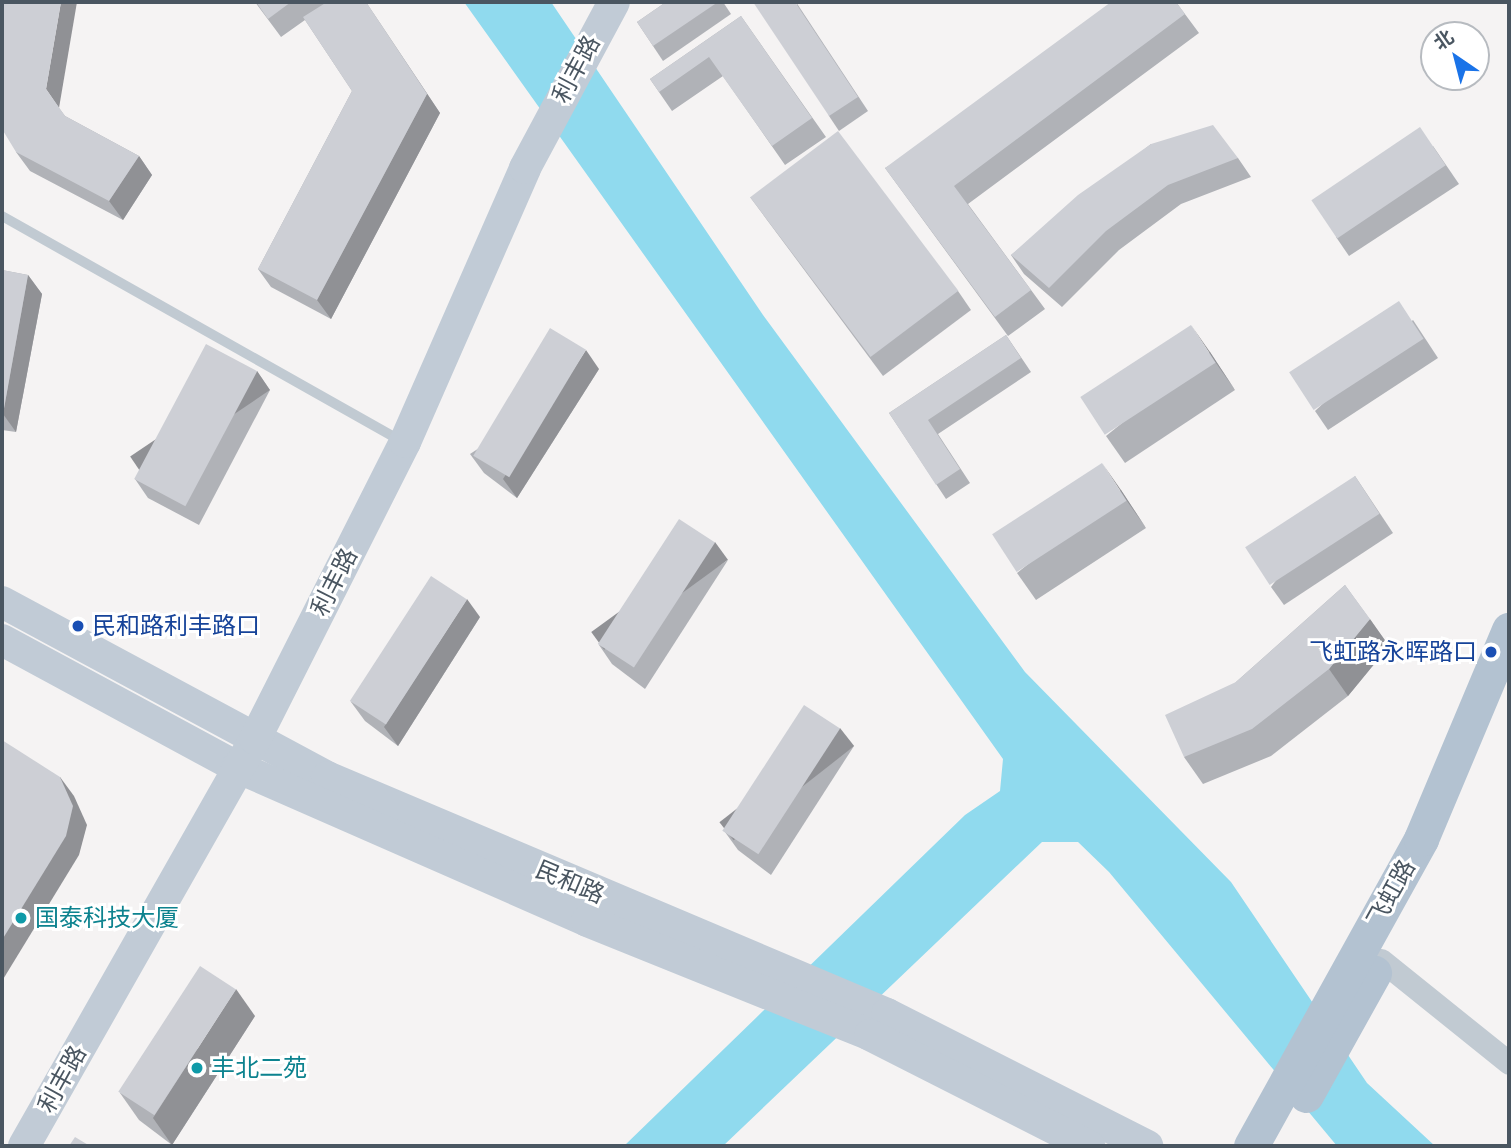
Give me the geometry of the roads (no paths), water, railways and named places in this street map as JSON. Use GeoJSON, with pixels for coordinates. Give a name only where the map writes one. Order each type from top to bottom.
{"type":"FeatureCollection","features":[{"type":"Feature","properties":{"kind":"main road","name":"利丰路"},"geometry":{"type":"LineString","coordinates":[[24,1146],[255,738],[404,442],[525,168],[593,34],[614,2]]}},
{"type":"Feature","properties":{"kind":"main road","name":"民和路"},"geometry":{"type":"LineString","coordinates":[[2,602],[340,783],[887,1014],[1147,1146]]}},
{"type":"Feature","properties":{"kind":"main road","name":"飞虹路"},"geometry":{"type":"LineString","coordinates":[[1274,1146],[1290,1099],[1335,1018],[1421,839],[1509,630]]}},
{"type":"Feature","properties":{"kind":"main road","name":"民和路"},"geometry":{"type":"LineString","coordinates":[[2,640],[237,767],[870,1035],[1089,1146]]}},
{"type":"Feature","properties":{"kind":"main road","name":"飞虹路"},"geometry":{"type":"LineString","coordinates":[[1335,1018],[1381,960],[1438,854],[1509,692]]}},
{"type":"Feature","properties":{"kind":"main road","name":"飞虹路"},"geometry":{"type":"LineString","coordinates":[[1251,1146],[1290,1099]]}},
{"type":"Feature","properties":{"kind":"street"},"geometry":{"type":"LineString","coordinates":[[1381,960],[1509,1063]]}},
{"type":"Feature","properties":{"kind":"lane"},"geometry":{"type":"LineString","coordinates":[[2,216],[404,442]]}},
{"type":"Feature","properties":{"kind":"water"},"geometry":{"type":"Polygon","coordinates":[[[464,2],[551,2],[763,315],[1025,672],[1231,882],[1367,1083],[1435,1146],[1337,1146],[1109,872],[1078,842],[1042,842],[723,1146],[624,1146],[965,815],[1000,791],[1003,759],[464,2]]]}},
{"type":"Feature","properties":{"kind":"place","name":"民和路利丰路口"},"geometry":{"type":"Point","coordinates":[78,626]}},
{"type":"Feature","properties":{"kind":"place","name":"飞虹路永晖路口"},"geometry":{"type":"Point","coordinates":[1491,652]}},
{"type":"Feature","properties":{"kind":"place","name":"国泰科技大厦"},"geometry":{"type":"Point","coordinates":[21,918]}},
{"type":"Feature","properties":{"kind":"place","name":"丰北二苑"},"geometry":{"type":"Point","coordinates":[197,1068]}}]}
